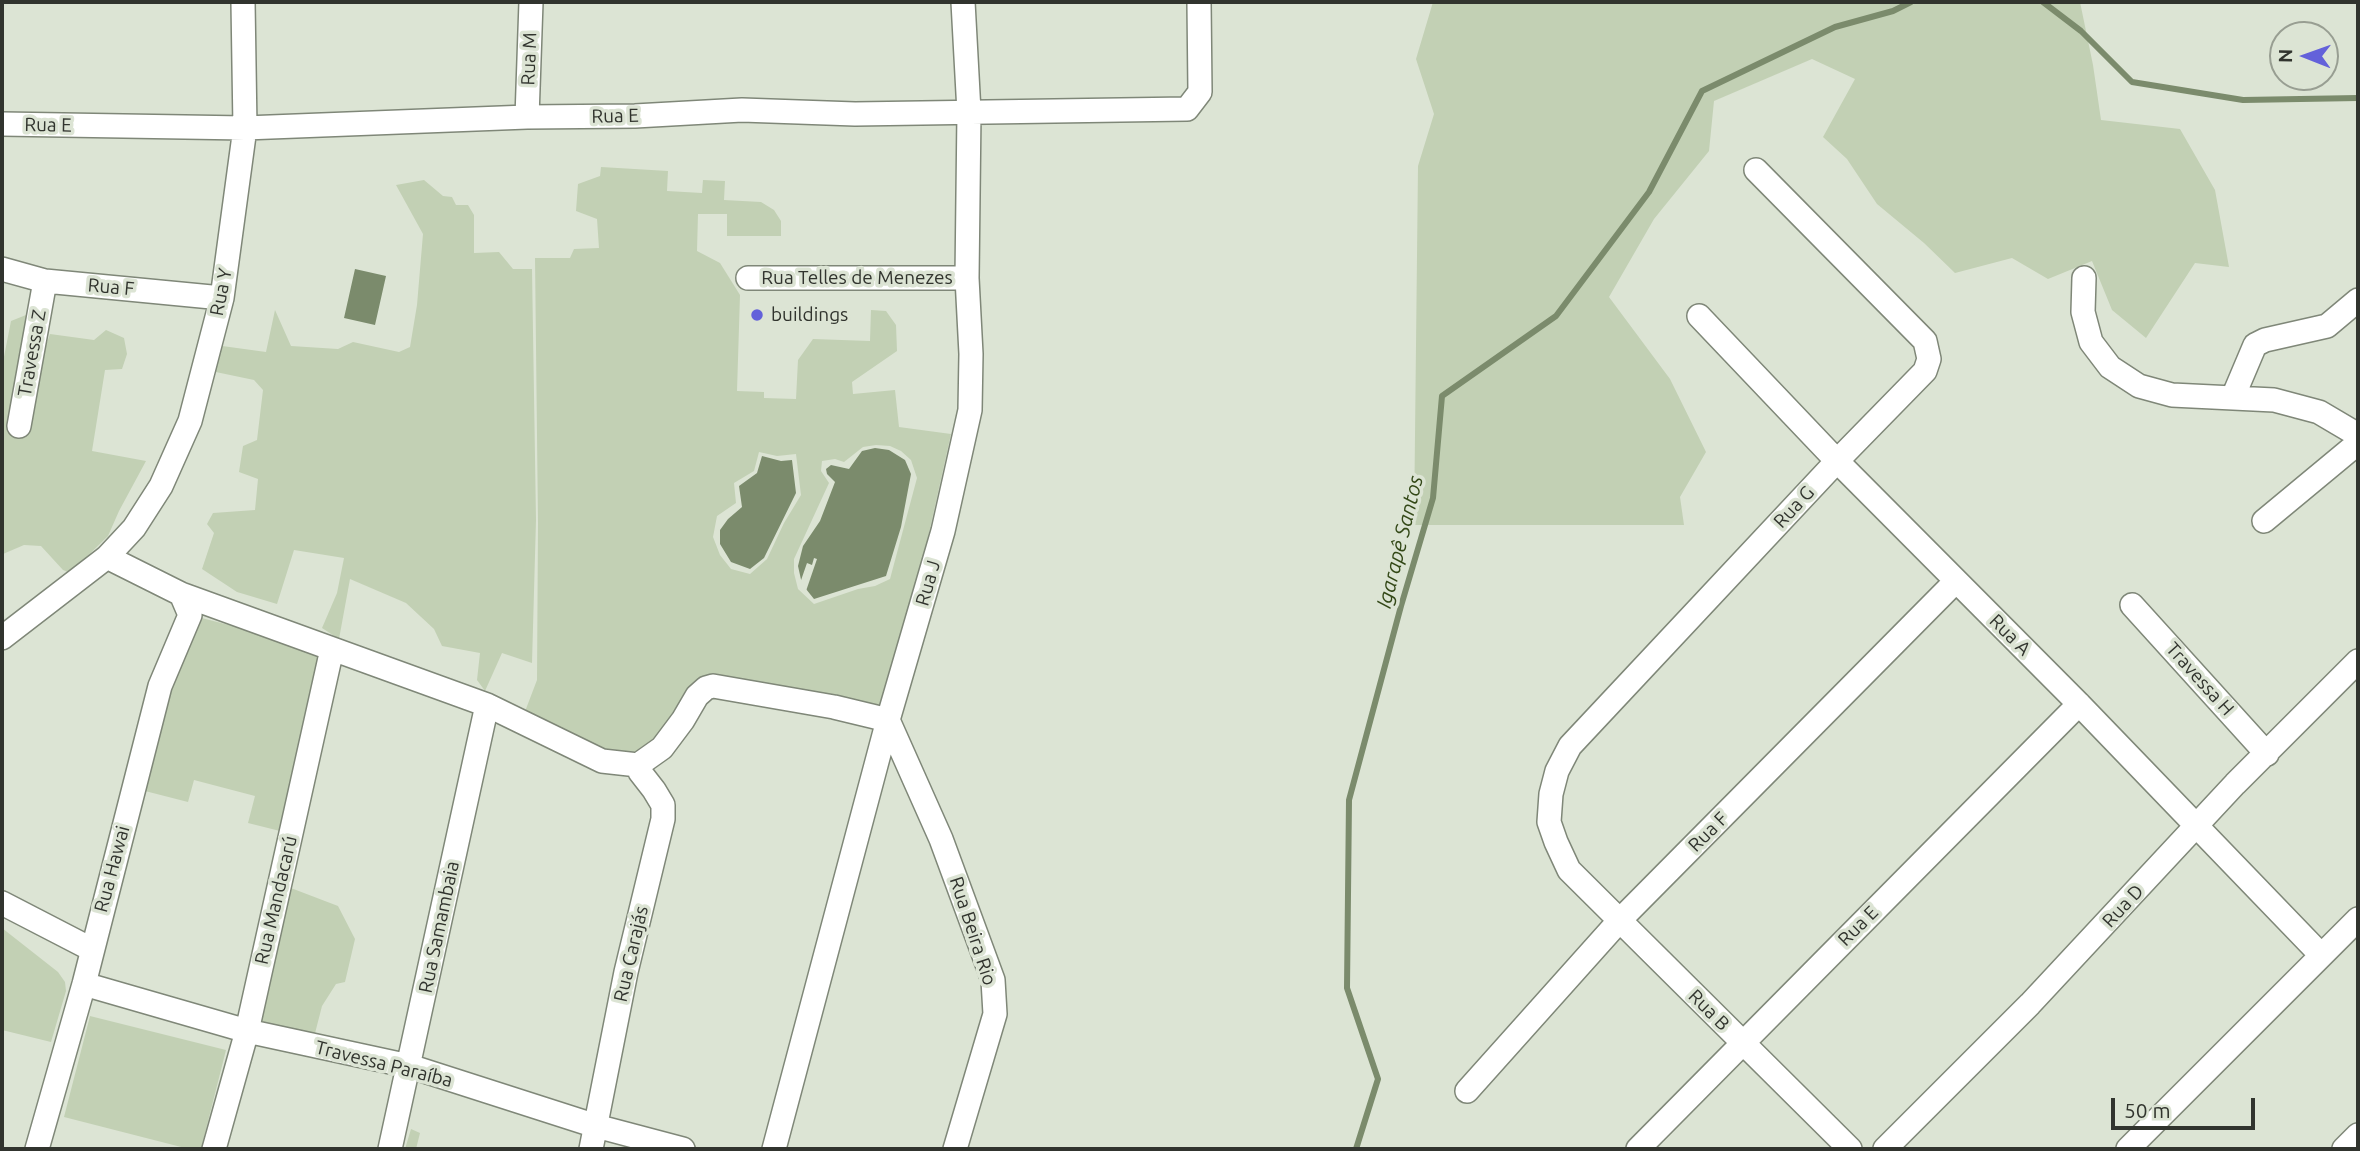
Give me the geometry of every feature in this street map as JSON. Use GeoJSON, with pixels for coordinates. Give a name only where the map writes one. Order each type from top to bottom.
{"type":"FeatureCollection","features":[{"type":"Feature","properties":{"kind":"street","name":"Rua Y"},"geometry":{"type":"LineString","coordinates":[[6,630],[107,557],[134,528],[161,486],[190,421],[222,298],[245,128],[243,2]]}},
{"type":"Feature","properties":{"kind":"street","name":"Rua M"},"geometry":{"type":"LineString","coordinates":[[527,117],[531,2]]}},
{"type":"Feature","properties":{"kind":"street","name":"Rua J"},"geometry":{"type":"LineString","coordinates":[[774,1149],[888,720],[943,531],[970,410],[972,365],[967,278],[968,111],[963,2]]}},
{"type":"Feature","properties":{"kind":"street","name":"Rua E"},"geometry":{"type":"LineString","coordinates":[[2,124],[245,128],[527,117],[635,116],[742,110],[855,114],[1187,109],[1200,92],[1199,2]]}},
{"type":"Feature","properties":{"kind":"street","name":"Rua G"},"geometry":{"type":"LineString","coordinates":[[1569,870],[1549,822],[1550,794],[1557,771],[1570,746],[1837,461],[1926,371],[1929,350],[1925,341],[1756,170]]}},
{"type":"Feature","properties":{"kind":"street","name":"Rua F"},"geometry":{"type":"LineString","coordinates":[[2,269],[45,281],[222,298]]}},
{"type":"Feature","properties":{"kind":"street","name":"Rua Telles de Menezes"},"geometry":{"type":"LineString","coordinates":[[748,278],[967,278]]}},
{"type":"Feature","properties":{"kind":"street"},"geometry":{"type":"LineString","coordinates":[[2084,278],[2083,312],[2091,342],[2110,367],[2139,386],[2172,395],[2274,400],[2319,412],[2358,435]]}},
{"type":"Feature","properties":{"kind":"street","name":"Travessa Z"},"geometry":{"type":"LineString","coordinates":[[19,426],[45,281]]}},
{"type":"Feature","properties":{"kind":"street"},"geometry":{"type":"LineString","coordinates":[[2233,397],[2255,345],[2265,340],[2327,326],[2358,300]]}},
{"type":"Feature","properties":{"kind":"street","name":"Rua A"},"geometry":{"type":"LineString","coordinates":[[1699,316],[1837,461],[2079,704],[2321,955]]}},
{"type":"Feature","properties":{"kind":"street"},"geometry":{"type":"LineString","coordinates":[[2264,521],[2358,443]]}},
{"type":"Feature","properties":{"kind":"street"},"geometry":{"type":"LineString","coordinates":[[107,557],[181,594],[487,705],[602,761],[638,765],[662,748],[697,696],[713,686],[834,707],[888,720]]}},
{"type":"Feature","properties":{"kind":"street","name":"Rua F"},"geometry":{"type":"LineString","coordinates":[[1467,1091],[1620,920],[1956,581]]}},
{"type":"Feature","properties":{"kind":"street","name":"Rua Hawai"},"geometry":{"type":"LineString","coordinates":[[37,1149],[84,984],[160,686],[190,615],[181,594]]}},
{"type":"Feature","properties":{"kind":"street","name":"Travessa H"},"geometry":{"type":"LineString","coordinates":[[2132,605],[2267,754]]}},
{"type":"Feature","properties":{"kind":"street","name":"Rua Mandacarú"},"geometry":{"type":"LineString","coordinates":[[214,1149],[247,1031],[332,649]]}},
{"type":"Feature","properties":{"kind":"street","name":"Rua D"},"geometry":{"type":"LineString","coordinates":[[1885,1149],[2030,1004],[2221,799],[2358,662]]}},
{"type":"Feature","properties":{"kind":"street","name":"Rua E"},"geometry":{"type":"LineString","coordinates":[[1638,1149],[2079,704]]}},
{"type":"Feature","properties":{"kind":"street","name":"Rua Samambaia"},"geometry":{"type":"LineString","coordinates":[[390,1149],[487,705]]}},
{"type":"Feature","properties":{"kind":"street","name":"Rua Beira Rio"},"geometry":{"type":"LineString","coordinates":[[888,720],[942,839],[993,980],[995,1014],[956,1149]]}},
{"type":"Feature","properties":{"kind":"street","name":"Rua Carajás"},"geometry":{"type":"LineString","coordinates":[[591,1149],[626,972],[663,818],[663,805],[638,765]]}},
{"type":"Feature","properties":{"kind":"street","name":"Rua B"},"geometry":{"type":"LineString","coordinates":[[1569,870],[1850,1149]]}},
{"type":"Feature","properties":{"kind":"street"},"geometry":{"type":"LineString","coordinates":[[2,903],[91,949]]}},
{"type":"Feature","properties":{"kind":"street"},"geometry":{"type":"LineString","coordinates":[[2127,1149],[2358,919]]}},
{"type":"Feature","properties":{"kind":"street","name":"Travessa Paraíba"},"geometry":{"type":"LineString","coordinates":[[84,984],[247,1031],[409,1066],[596,1126],[683,1149]]}},
{"type":"Feature","properties":{"kind":"street"},"geometry":{"type":"LineString","coordinates":[[2344,1149],[2358,1135]]}},
{"type":"Feature","properties":{"kind":"shaded area"},"geometry":{"type":"Polygon","coordinates":[[[1433,2],[2080,2],[2101,120],[2180,129],[2215,190],[2229,267],[2195,263],[2146,338],[2112,310],[2092,261],[2048,279],[2012,258],[1955,273],[1877,204],[1847,159],[1823,137],[1855,79],[1812,59],[1714,101],[1709,151],[1654,219],[1609,297],[1670,379],[1706,452],[1680,497],[1684,525],[1414,525],[1418,166],[1434,114],[1416,59],[1433,2]]]}},
{"type":"Feature","properties":{"kind":"shaded area"},"geometry":{"type":"Polygon","coordinates":[[[601,167],[668,171],[667,191],[702,193],[703,180],[725,181],[724,200],[761,202],[774,210],[781,221],[781,236],[727,236],[727,214],[698,214],[697,251],[720,263],[740,295],[737,391],[764,392],[764,398],[796,399],[798,360],[813,339],[870,341],[871,310],[886,311],[896,325],[897,351],[852,382],[853,394],[895,390],[899,427],[951,434],[885,731],[711,682],[659,745],[636,761],[521,722],[537,680],[535,258],[570,258],[574,249],[599,248],[597,219],[576,211],[578,184],[600,176],[601,167]],[[890,446],[863,447],[844,462],[835,459],[822,461],[821,471],[829,483],[794,559],[798,589],[814,604],[890,579],[917,478],[911,460],[901,451],[890,446]],[[759,452],[754,471],[734,483],[736,503],[717,516],[713,537],[720,555],[731,569],[750,574],[767,559],[801,495],[796,454],[777,456],[759,452]]]}},
{"type":"Feature","properties":{"kind":"shaded area"},"geometry":{"type":"Polygon","coordinates":[[[424,180],[443,196],[452,197],[456,205],[468,205],[474,215],[474,253],[499,252],[513,269],[532,269],[536,520],[532,663],[502,653],[485,691],[477,680],[480,653],[442,646],[434,629],[406,603],[350,579],[339,639],[322,628],[337,593],[344,558],[294,550],[277,604],[237,592],[202,569],[214,533],[207,524],[213,513],[255,510],[258,479],[239,472],[243,446],[257,440],[263,390],[254,380],[211,371],[215,345],[266,352],[275,310],[291,346],[338,349],[353,342],[399,352],[410,347],[417,305],[423,234],[396,185],[424,180]]]}},
{"type":"Feature","properties":{"kind":"shaded area"},"geometry":{"type":"Polygon","coordinates":[[[355,269],[386,276],[375,325],[344,318],[355,269]]]}},
{"type":"Feature","properties":{"kind":"shaded area"},"geometry":{"type":"Polygon","coordinates":[[[26,315],[19,422],[50,334],[94,340],[106,330],[124,338],[127,354],[122,369],[105,370],[92,451],[146,461],[108,536],[70,573],[63,570],[41,546],[24,545],[3,554],[2,559],[2,367],[11,321],[26,315]]]}},
{"type":"Feature","properties":{"kind":"shaded area"},"geometry":{"type":"Polygon","coordinates":[[[875,448],[889,450],[905,460],[911,474],[901,527],[886,576],[814,599],[802,584],[798,566],[803,546],[820,521],[835,482],[826,469],[831,465],[849,469],[862,451],[875,448]]]}},
{"type":"Feature","properties":{"kind":"shaded area"},"geometry":{"type":"Polygon","coordinates":[[[762,456],[781,461],[792,460],[796,493],[764,558],[750,569],[731,562],[720,544],[720,530],[742,507],[739,486],[757,473],[762,456]]]}},
{"type":"Feature","properties":{"kind":"shaded area"},"geometry":{"type":"Polygon","coordinates":[[[190,615],[330,651],[284,832],[248,823],[255,796],[194,780],[188,802],[145,791],[190,615]]]}},
{"type":"Feature","properties":{"kind":"shaded area"},"geometry":{"type":"Polygon","coordinates":[[[283,885],[338,906],[355,939],[345,982],[336,984],[322,1006],[312,1045],[251,1032],[283,885]]]}},
{"type":"Feature","properties":{"kind":"shaded area"},"geometry":{"type":"Polygon","coordinates":[[[2,928],[58,972],[65,982],[66,991],[51,1042],[2,1030],[2,928]]]}},
{"type":"Feature","properties":{"kind":"shaded area"},"geometry":{"type":"Polygon","coordinates":[[[90,1016],[226,1050],[201,1149],[189,1149],[64,1117],[90,1016]]]}},
{"type":"Feature","properties":{"kind":"shaded area"},"geometry":{"type":"Polygon","coordinates":[[[411,1129],[420,1133],[416,1149],[405,1149],[411,1129]]]}},
{"type":"Feature","properties":{"kind":"pier"},"geometry":{"type":"Polygon","coordinates":[[[814,558],[817,559],[806,591],[799,586],[807,563],[812,565],[814,558]]]}},
{"type":"Feature","properties":{"kind":"waterway","name":"Igarapê Santos"},"geometry":{"type":"LineString","coordinates":[[1356,1149],[1378,1079],[1347,988],[1349,800],[1433,498],[1442,396],[1556,316],[1649,192],[1702,91],[1835,27],[1893,11],[1911,2]]}},
{"type":"Feature","properties":{"kind":"waterway","name":"Igarapê Santos"},"geometry":{"type":"LineString","coordinates":[[2043,2],[2081,31],[2132,82],[2243,100],[2358,98]]}},
{"type":"Feature","properties":{"kind":"place","name":"buildings"},"geometry":{"type":"Point","coordinates":[757,315]}}]}
